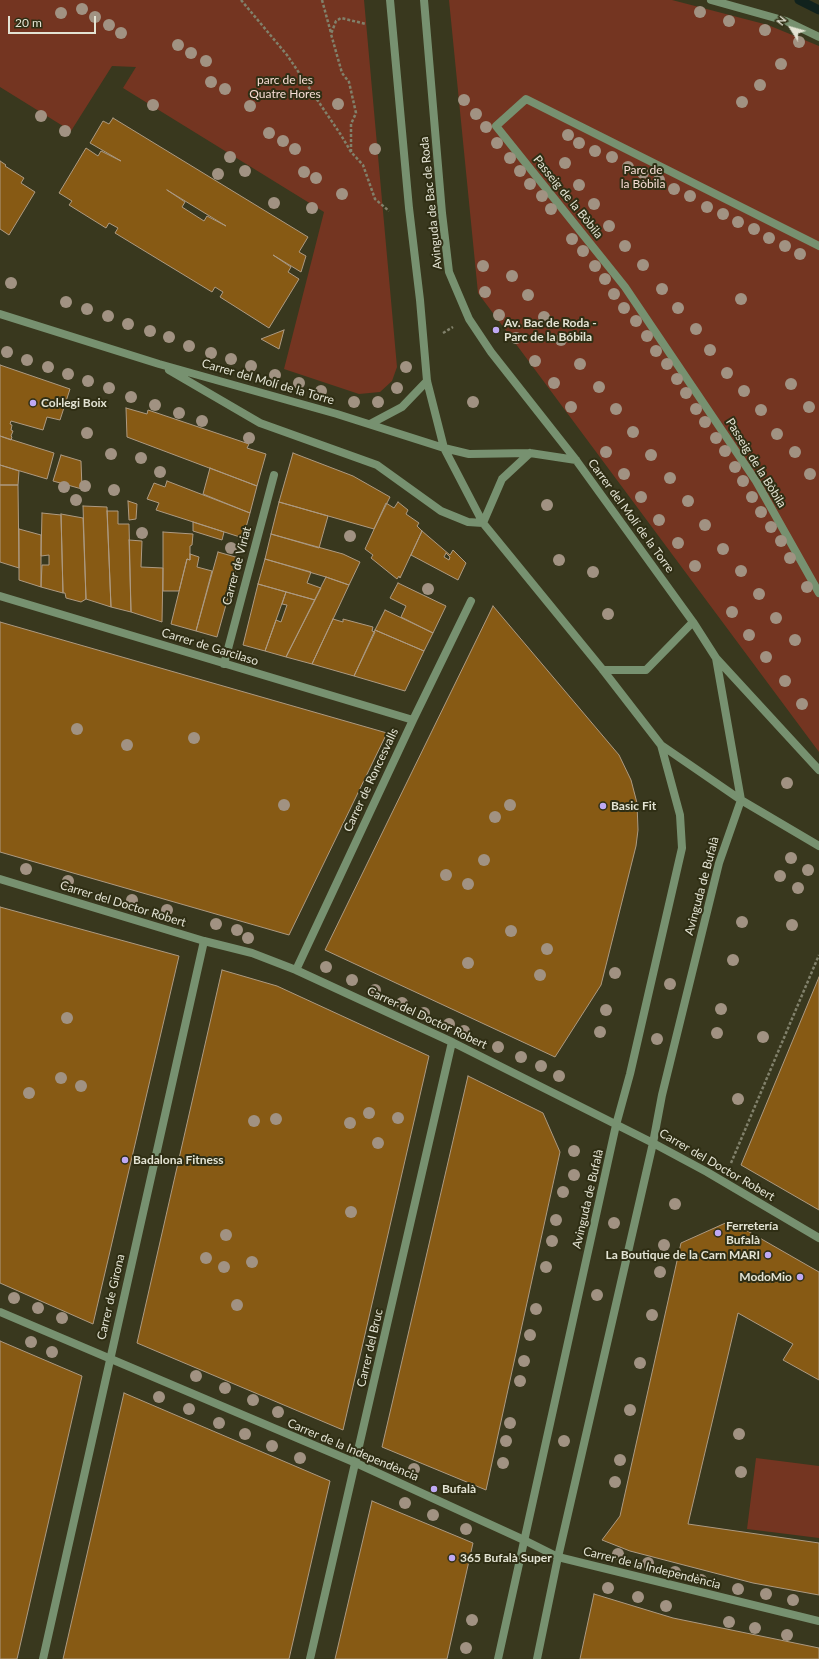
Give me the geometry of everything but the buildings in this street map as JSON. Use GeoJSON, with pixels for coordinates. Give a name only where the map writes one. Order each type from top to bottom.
{"type":"FeatureCollection","features":[{"type":"Feature","properties":{"kind":"street","name":"Avinguda de Bac de Roda"},"geometry":{"type":"LineString","coordinates":[[390,0],[427,381],[444,448]]}},
{"type":"Feature","properties":{"kind":"street","name":"Avinguda de Bac de Roda"},"geometry":{"type":"LineString","coordinates":[[424,0],[442,213],[450,272],[469,318],[491,352],[576,460]]}},
{"type":"Feature","properties":{"kind":"street"},"geometry":{"type":"LineString","coordinates":[[711,0],[786,20],[819,37]]}},
{"type":"Feature","properties":{"kind":"street","name":"Passeig de la Bòbila"},"geometry":{"type":"LineString","coordinates":[[819,246],[526,99],[496,126],[625,287],[756,481],[819,593]]}},
{"type":"Feature","properties":{"kind":"street","name":"Carrer del Molí de la Torre"},"geometry":{"type":"LineString","coordinates":[[0,314],[159,364],[370,424],[444,448],[469,454],[530,453],[576,460],[693,622],[716,658],[819,770]]}},
{"type":"Feature","properties":{"kind":"street","name":"Carrer del Molí de la Torre"},"geometry":{"type":"LineString","coordinates":[[159,364],[260,423],[377,465],[441,511],[468,522],[483,523]]}},
{"type":"Feature","properties":{"kind":"street"},"geometry":{"type":"LineString","coordinates":[[370,424],[402,407],[427,381]]}},
{"type":"Feature","properties":{"kind":"street"},"geometry":{"type":"LineString","coordinates":[[444,448],[483,523],[603,670],[661,745],[741,800],[819,846]]}},
{"type":"Feature","properties":{"kind":"street"},"geometry":{"type":"LineString","coordinates":[[483,523],[502,479],[530,453]]}},
{"type":"Feature","properties":{"kind":"street","name":"Carrer de Viriat"},"geometry":{"type":"LineString","coordinates":[[224,664],[274,475]]}},
{"type":"Feature","properties":{"kind":"street","name":"Carrer de Garcilaso"},"geometry":{"type":"LineString","coordinates":[[0,596],[412,720]]}},
{"type":"Feature","properties":{"kind":"street","name":"Carrer de Roncesvalls"},"geometry":{"type":"LineString","coordinates":[[296,970],[412,720],[471,601]]}},
{"type":"Feature","properties":{"kind":"street"},"geometry":{"type":"LineString","coordinates":[[603,670],[646,670],[693,622]]}},
{"type":"Feature","properties":{"kind":"street","name":"Carrer del Molí de la Torre"},"geometry":{"type":"LineString","coordinates":[[716,658],[741,800]]}},
{"type":"Feature","properties":{"kind":"street","name":"Avinguda de Bufalà"},"geometry":{"type":"LineString","coordinates":[[498,1659],[616,1125],[630,1074],[682,848],[680,815],[661,745]]}},
{"type":"Feature","properties":{"kind":"street","name":"Avinguda de Bufalà"},"geometry":{"type":"LineString","coordinates":[[537,1659],[558,1557],[653,1143],[662,1095],[719,863],[741,800]]}},
{"type":"Feature","properties":{"kind":"street","name":"Carrer del Doctor Robert"},"geometry":{"type":"LineString","coordinates":[[0,879],[204,941],[252,953],[296,970],[452,1042],[653,1143],[708,1172],[819,1238]]}},
{"type":"Feature","properties":{"kind":"street","name":"Carrer de Girona"},"geometry":{"type":"LineString","coordinates":[[43,1659],[204,941]]}},
{"type":"Feature","properties":{"kind":"street","name":"Carrer del Bruc"},"geometry":{"type":"LineString","coordinates":[[310,1659],[452,1042]]}},
{"type":"Feature","properties":{"kind":"street","name":"Carrer de la Independència"},"geometry":{"type":"LineString","coordinates":[[0,1312],[109,1360],[356,1463],[558,1557],[819,1621]]}},
{"type":"Feature","properties":{"kind":"path"},"geometry":{"type":"LineString","coordinates":[[241,0],[287,55],[351,152],[363,166],[375,199],[390,212]]}},
{"type":"Feature","properties":{"kind":"path"},"geometry":{"type":"LineString","coordinates":[[322,0],[342,73],[349,82],[356,113],[351,124],[351,152]]}},
{"type":"Feature","properties":{"kind":"path"},"geometry":{"type":"LineString","coordinates":[[331,34],[333,25],[341,18],[366,24]]}},
{"type":"Feature","properties":{"kind":"path"},"geometry":{"type":"LineString","coordinates":[[442,333],[455,326]]}},
{"type":"Feature","properties":{"kind":"path"},"geometry":{"type":"LineString","coordinates":[[731,1164],[819,955]]}},
{"type":"Feature","properties":{"kind":"green space","name":"parc de les Quatre Hores"},"geometry":{"type":"Polygon","coordinates":[[[0,0],[364,0],[397,367],[392,381],[380,392],[359,394],[284,369],[324,212],[123,88],[136,67],[112,66],[71,131],[0,87],[0,0]]]}},
{"type":"Feature","properties":{"kind":"green space","name":"Parc de la Bòbila"},"geometry":{"type":"Polygon","coordinates":[[[449,0],[672,0],[768,25],[819,46],[819,752],[478,293],[449,0]]]}},
{"type":"Feature","properties":{"kind":"green space"},"geometry":{"type":"Polygon","coordinates":[[[756,1458],[819,1466],[819,1538],[747,1529],[756,1458]]]}},
{"type":"Feature","properties":{"kind":"waterway"},"geometry":{"type":"LineString","coordinates":[[799,0],[819,10]]}},
{"type":"Feature","properties":{"kind":"place","name":"Av. Bac de Roda - Parc de la Bóbila"},"geometry":{"type":"Point","coordinates":[496,330]}},
{"type":"Feature","properties":{"kind":"place","name":"Col·legi Boix"},"geometry":{"type":"Point","coordinates":[33,403]}},
{"type":"Feature","properties":{"kind":"place","name":"Basic Fit"},"geometry":{"type":"Point","coordinates":[603,806]}},
{"type":"Feature","properties":{"kind":"place","name":"Badalona Fitness"},"geometry":{"type":"Point","coordinates":[125,1160]}},
{"type":"Feature","properties":{"kind":"place","name":"Ferretería Bufalà"},"geometry":{"type":"Point","coordinates":[718,1233]}},
{"type":"Feature","properties":{"kind":"place","name":"La Boutique de la Carn MARI"},"geometry":{"type":"Point","coordinates":[768,1255]}},
{"type":"Feature","properties":{"kind":"place","name":"ModoMio"},"geometry":{"type":"Point","coordinates":[800,1277]}},
{"type":"Feature","properties":{"kind":"place","name":"Bufalà"},"geometry":{"type":"Point","coordinates":[434,1489]}},
{"type":"Feature","properties":{"kind":"place","name":"365 Bufalà Super"},"geometry":{"type":"Point","coordinates":[452,1558]}}]}
